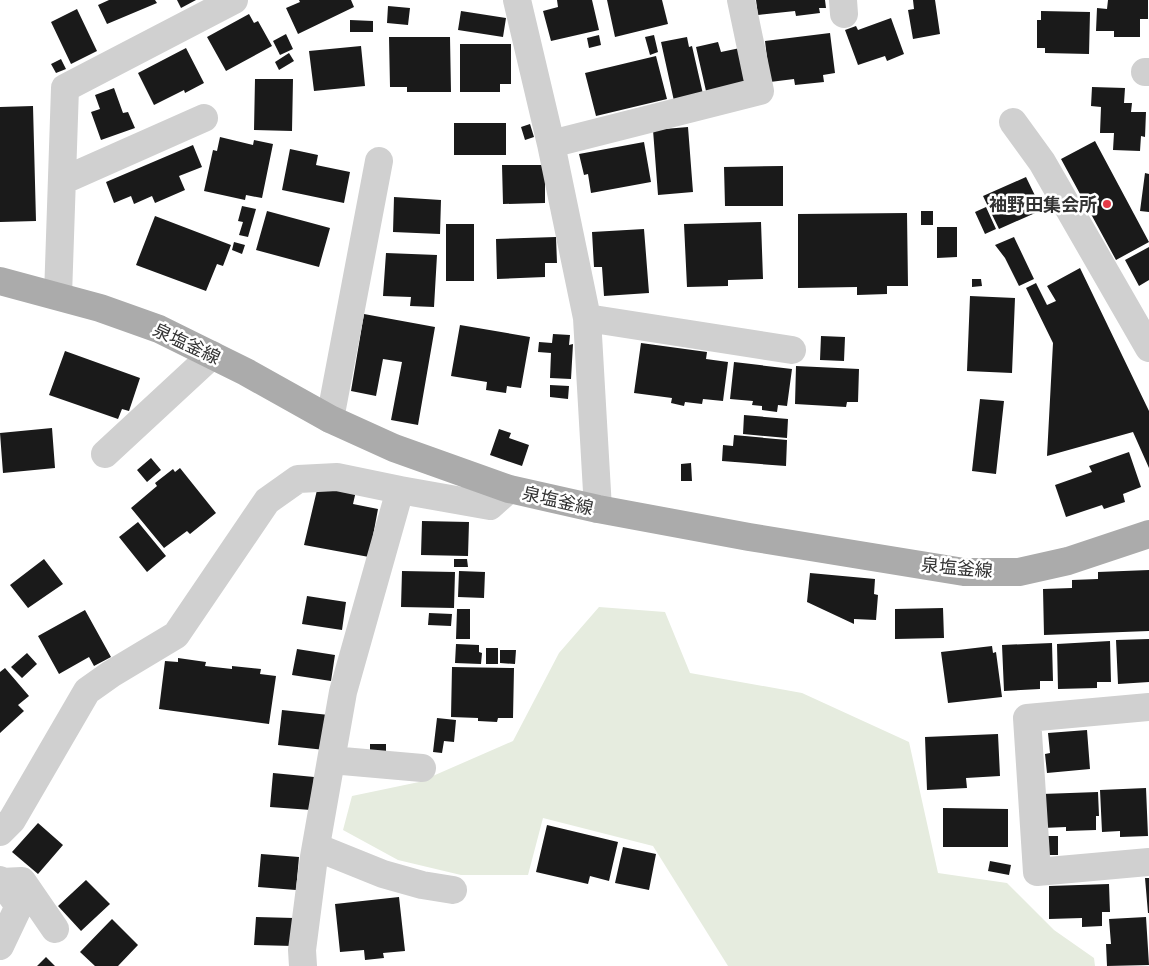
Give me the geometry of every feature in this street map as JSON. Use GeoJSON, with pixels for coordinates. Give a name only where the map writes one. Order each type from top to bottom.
{"type":"FeatureCollection","features":[{"type":"Feature","properties":{"kind":"main road","name":"泉塩釜線"},"geometry":{"type":"LineString","coordinates":[[0,281],[100,308],[159,329],[246,372],[330,419],[394,448],[509,488],[598,509],[749,537],[964,572],[1019,572],[1068,561],[1149,534]]}},
{"type":"Feature","properties":{"kind":"street"},"geometry":{"type":"LineString","coordinates":[[58,296],[66,88],[234,0]]}},
{"type":"Feature","properties":{"kind":"street"},"geometry":{"type":"LineString","coordinates":[[518,0],[551,144],[587,318],[598,509]]}},
{"type":"Feature","properties":{"kind":"street"},"geometry":{"type":"LineString","coordinates":[[551,144],[760,91],[741,0]]}},
{"type":"Feature","properties":{"kind":"street"},"geometry":{"type":"LineString","coordinates":[[62,181],[204,118]]}},
{"type":"Feature","properties":{"kind":"street"},"geometry":{"type":"LineString","coordinates":[[1013,122],[1042,162],[1149,348]]}},
{"type":"Feature","properties":{"kind":"street"},"geometry":{"type":"LineString","coordinates":[[330,419],[379,161]]}},
{"type":"Feature","properties":{"kind":"street"},"geometry":{"type":"LineString","coordinates":[[587,318],[792,350]]}},
{"type":"Feature","properties":{"kind":"street"},"geometry":{"type":"LineString","coordinates":[[105,454],[212,355]]}},
{"type":"Feature","properties":{"kind":"street"},"geometry":{"type":"LineString","coordinates":[[0,832],[12,820],[87,691],[111,674],[176,635],[267,501],[298,479],[337,477],[490,506],[509,488]]}},
{"type":"Feature","properties":{"kind":"street"},"geometry":{"type":"LineString","coordinates":[[303,966],[302,950],[316,847],[343,692],[400,490]]}},
{"type":"Feature","properties":{"kind":"street"},"geometry":{"type":"LineString","coordinates":[[1149,707],[1027,718],[1037,872],[1149,862]]}},
{"type":"Feature","properties":{"kind":"street"},"geometry":{"type":"LineString","coordinates":[[331,760],[422,768]]}},
{"type":"Feature","properties":{"kind":"street"},"geometry":{"type":"LineString","coordinates":[[316,847],[384,874],[422,885],[454,890]]}},
{"type":"Feature","properties":{"kind":"street"},"geometry":{"type":"LineString","coordinates":[[0,881],[22,881],[55,929]]}},
{"type":"Feature","properties":{"kind":"street"},"geometry":{"type":"LineString","coordinates":[[0,881],[19,906],[0,946]]}},
{"type":"Feature","properties":{"kind":"shaded area"},"geometry":{"type":"Polygon","coordinates":[[[599,607],[665,612],[690,673],[802,693],[909,742],[938,873],[1007,883],[1054,930],[1094,958],[1095,966],[728,966],[653,846],[543,818],[528,875],[461,875],[398,860],[343,830],[352,796],[419,782],[513,741],[559,653],[599,607]]]}},
{"type":"Feature","properties":{"kind":"building"},"geometry":{"type":"Polygon","coordinates":[[[109,0],[155,0],[157,3],[107,24],[98,5],[109,0]]]}},
{"type":"Feature","properties":{"kind":"building"},"geometry":{"type":"Polygon","coordinates":[[[177,0],[196,0],[181,8],[177,0]]]}},
{"type":"Feature","properties":{"kind":"building"},"geometry":{"type":"Polygon","coordinates":[[[299,0],[351,0],[354,7],[298,34],[286,8],[300,2],[299,0]]]}},
{"type":"Feature","properties":{"kind":"building"},"geometry":{"type":"Polygon","coordinates":[[[557,0],[592,0],[599,30],[551,41],[543,11],[558,7],[557,0]]]}},
{"type":"Feature","properties":{"kind":"building"},"geometry":{"type":"Polygon","coordinates":[[[607,0],[662,0],[668,24],[615,37],[607,0]]]}},
{"type":"Feature","properties":{"kind":"building"},"geometry":{"type":"Polygon","coordinates":[[[756,0],[825,0],[826,8],[819,8],[820,13],[796,16],[795,11],[758,15],[756,0]]]}},
{"type":"Feature","properties":{"kind":"building"},"geometry":{"type":"Polygon","coordinates":[[[913,0],[935,0],[940,34],[913,39],[908,10],[914,9],[913,0]]]}},
{"type":"Feature","properties":{"kind":"building"},"geometry":{"type":"Polygon","coordinates":[[[1108,0],[1148,0],[1148,19],[1140,19],[1140,37],[1114,37],[1114,31],[1096,31],[1097,8],[1107,9],[1108,0]]]}},
{"type":"Feature","properties":{"kind":"building"},"geometry":{"type":"Polygon","coordinates":[[[388,6],[410,8],[408,25],[387,23],[388,6]]]}},
{"type":"Feature","properties":{"kind":"building"},"geometry":{"type":"Polygon","coordinates":[[[77,9],[97,51],[71,64],[51,22],[77,9]]]}},
{"type":"Feature","properties":{"kind":"building"},"geometry":{"type":"Polygon","coordinates":[[[461,11],[506,18],[503,37],[458,30],[461,11]]]}},
{"type":"Feature","properties":{"kind":"building"},"geometry":{"type":"Polygon","coordinates":[[[1041,11],[1090,12],[1089,54],[1045,53],[1045,48],[1037,48],[1037,20],[1041,20],[1041,11]]]}},
{"type":"Feature","properties":{"kind":"building"},"geometry":{"type":"Polygon","coordinates":[[[249,14],[254,23],[258,21],[272,46],[226,71],[207,37],[249,14]]]}},
{"type":"Feature","properties":{"kind":"building"},"geometry":{"type":"Polygon","coordinates":[[[891,18],[904,54],[887,61],[885,56],[858,65],[845,30],[856,26],[858,30],[891,18]]]}},
{"type":"Feature","properties":{"kind":"building"},"geometry":{"type":"Polygon","coordinates":[[[350,20],[373,21],[373,32],[350,32],[350,20]]]}},
{"type":"Feature","properties":{"kind":"building"},"geometry":{"type":"Polygon","coordinates":[[[830,33],[835,73],[823,75],[824,82],[795,85],[794,79],[770,82],[765,41],[830,33]]]}},
{"type":"Feature","properties":{"kind":"building"},"geometry":{"type":"Polygon","coordinates":[[[286,34],[293,49],[280,55],[273,41],[286,34]]]}},
{"type":"Feature","properties":{"kind":"building"},"geometry":{"type":"Polygon","coordinates":[[[599,35],[601,45],[589,48],[587,38],[599,35]]]}},
{"type":"Feature","properties":{"kind":"building"},"geometry":{"type":"Polygon","coordinates":[[[654,35],[658,52],[650,55],[645,37],[654,35]]]}},
{"type":"Feature","properties":{"kind":"building"},"geometry":{"type":"Polygon","coordinates":[[[389,37],[450,37],[451,92],[407,92],[407,87],[390,87],[389,37]]]}},
{"type":"Feature","properties":{"kind":"building"},"geometry":{"type":"Polygon","coordinates":[[[687,37],[689,47],[692,46],[703,94],[674,101],[661,42],[687,37]]]}},
{"type":"Feature","properties":{"kind":"building"},"geometry":{"type":"Polygon","coordinates":[[[718,42],[721,52],[740,48],[748,82],[706,91],[696,47],[718,42]]]}},
{"type":"Feature","properties":{"kind":"building"},"geometry":{"type":"Polygon","coordinates":[[[460,44],[511,44],[511,84],[500,84],[500,92],[460,92],[460,44]]]}},
{"type":"Feature","properties":{"kind":"building"},"geometry":{"type":"Polygon","coordinates":[[[361,46],[365,86],[314,91],[309,51],[361,46]]]}},
{"type":"Feature","properties":{"kind":"building"},"geometry":{"type":"Polygon","coordinates":[[[186,48],[204,83],[185,93],[184,90],[154,105],[138,73],[186,48]]]}},
{"type":"Feature","properties":{"kind":"building"},"geometry":{"type":"Polygon","coordinates":[[[289,53],[294,61],[279,70],[275,62],[289,53]]]}},
{"type":"Feature","properties":{"kind":"building"},"geometry":{"type":"Polygon","coordinates":[[[656,56],[667,99],[596,116],[585,73],[656,56]]]}},
{"type":"Feature","properties":{"kind":"building"},"geometry":{"type":"Polygon","coordinates":[[[61,59],[66,69],[56,73],[51,64],[61,59]]]}},
{"type":"Feature","properties":{"kind":"building"},"geometry":{"type":"Polygon","coordinates":[[[255,79],[293,79],[292,131],[254,130],[255,79]]]}},
{"type":"Feature","properties":{"kind":"building"},"geometry":{"type":"Polygon","coordinates":[[[1092,87],[1125,88],[1124,103],[1132,103],[1131,112],[1146,112],[1145,137],[1141,136],[1140,151],[1113,150],[1114,133],[1100,133],[1101,107],[1091,106],[1092,87]]]}},
{"type":"Feature","properties":{"kind":"building"},"geometry":{"type":"Polygon","coordinates":[[[114,88],[123,113],[128,112],[135,128],[101,140],[91,112],[100,109],[95,95],[114,88]]]}},
{"type":"Feature","properties":{"kind":"building"},"geometry":{"type":"Polygon","coordinates":[[[33,106],[36,221],[0,222],[0,107],[33,106]]]}},
{"type":"Feature","properties":{"kind":"building"},"geometry":{"type":"Polygon","coordinates":[[[454,123],[506,123],[506,155],[454,155],[454,123]]]}},
{"type":"Feature","properties":{"kind":"building"},"geometry":{"type":"Polygon","coordinates":[[[530,124],[534,137],[525,140],[521,127],[530,124]]]}},
{"type":"Feature","properties":{"kind":"building"},"geometry":{"type":"Polygon","coordinates":[[[688,127],[693,192],[658,195],[653,130],[688,127]]]}},
{"type":"Feature","properties":{"kind":"building"},"geometry":{"type":"Polygon","coordinates":[[[220,137],[253,145],[254,140],[273,144],[262,198],[246,195],[245,200],[204,191],[213,150],[217,151],[220,137]]]}},
{"type":"Feature","properties":{"kind":"building"},"geometry":{"type":"Polygon","coordinates":[[[1095,141],[1149,242],[1116,260],[1061,159],[1095,141]]]}},
{"type":"Feature","properties":{"kind":"building"},"geometry":{"type":"Polygon","coordinates":[[[644,142],[651,182],[591,193],[588,174],[584,175],[579,154],[644,142]]]}},
{"type":"Feature","properties":{"kind":"building"},"geometry":{"type":"Polygon","coordinates":[[[193,145],[202,167],[179,176],[185,190],[155,203],[152,196],[134,204],[131,196],[114,203],[106,182],[193,145]]]}},
{"type":"Feature","properties":{"kind":"building"},"geometry":{"type":"Polygon","coordinates":[[[290,149],[318,155],[316,165],[350,172],[344,203],[282,190],[290,149]]]}},
{"type":"Feature","properties":{"kind":"building"},"geometry":{"type":"Polygon","coordinates":[[[502,165],[545,165],[545,203],[503,204],[502,165]]]}},
{"type":"Feature","properties":{"kind":"building"},"geometry":{"type":"Polygon","coordinates":[[[783,166],[783,206],[725,206],[724,167],[783,166]]]}},
{"type":"Feature","properties":{"kind":"building"},"geometry":{"type":"Polygon","coordinates":[[[1145,173],[1149,174],[1149,212],[1140,211],[1145,173]]]}},
{"type":"Feature","properties":{"kind":"building"},"geometry":{"type":"Polygon","coordinates":[[[1026,177],[1042,210],[999,229],[983,196],[1026,177]]]}},
{"type":"Feature","properties":{"kind":"building"},"geometry":{"type":"Polygon","coordinates":[[[394,197],[441,200],[440,234],[393,232],[394,197]]]}},
{"type":"Feature","properties":{"kind":"building"},"geometry":{"type":"Polygon","coordinates":[[[242,206],[256,209],[248,237],[239,235],[243,222],[238,221],[242,206]]]}},
{"type":"Feature","properties":{"kind":"building"},"geometry":{"type":"Polygon","coordinates":[[[986,207],[996,229],[985,234],[975,212],[986,207]]]}},
{"type":"Feature","properties":{"kind":"building"},"geometry":{"type":"Polygon","coordinates":[[[267,211],[330,228],[319,267],[256,250],[267,211]]]}},
{"type":"Feature","properties":{"kind":"building"},"geometry":{"type":"Polygon","coordinates":[[[921,211],[933,211],[933,225],[921,225],[921,211]]]}},
{"type":"Feature","properties":{"kind":"building"},"geometry":{"type":"Polygon","coordinates":[[[907,213],[908,286],[887,286],[887,294],[857,295],[857,287],[798,288],[798,214],[907,213]]]}},
{"type":"Feature","properties":{"kind":"building"},"geometry":{"type":"Polygon","coordinates":[[[155,216],[231,245],[223,266],[217,264],[206,291],[136,265],[155,216]]]}},
{"type":"Feature","properties":{"kind":"building"},"geometry":{"type":"Polygon","coordinates":[[[761,222],[763,279],[728,280],[728,286],[687,287],[684,224],[761,222]]]}},
{"type":"Feature","properties":{"kind":"building"},"geometry":{"type":"Polygon","coordinates":[[[446,224],[474,224],[474,281],[446,281],[446,224]]]}},
{"type":"Feature","properties":{"kind":"building"},"geometry":{"type":"Polygon","coordinates":[[[937,227],[957,227],[957,257],[937,258],[937,227]]]}},
{"type":"Feature","properties":{"kind":"building"},"geometry":{"type":"Polygon","coordinates":[[[644,229],[649,293],[604,296],[602,267],[594,267],[592,232],[644,229]]]}},
{"type":"Feature","properties":{"kind":"building"},"geometry":{"type":"Polygon","coordinates":[[[556,237],[557,263],[545,263],[545,277],[497,279],[496,239],[556,237]]]}},
{"type":"Feature","properties":{"kind":"building"},"geometry":{"type":"Polygon","coordinates":[[[1014,237],[1034,279],[1019,286],[1005,258],[995,245],[1014,237]]]}},
{"type":"Feature","properties":{"kind":"building"},"geometry":{"type":"Polygon","coordinates":[[[234,242],[245,245],[242,254],[232,250],[234,242]]]}},
{"type":"Feature","properties":{"kind":"building"},"geometry":{"type":"Polygon","coordinates":[[[1149,247],[1149,280],[1139,286],[1125,260],[1149,247]]]}},
{"type":"Feature","properties":{"kind":"building"},"geometry":{"type":"Polygon","coordinates":[[[386,253],[437,255],[434,307],[410,306],[411,297],[383,296],[386,253]]]}},
{"type":"Feature","properties":{"kind":"building"},"geometry":{"type":"Polygon","coordinates":[[[1080,268],[1149,411],[1149,468],[1133,432],[1047,456],[1053,343],[1026,288],[1036,283],[1047,305],[1056,301],[1047,286],[1080,268]]]}},
{"type":"Feature","properties":{"kind":"building"},"geometry":{"type":"Polygon","coordinates":[[[972,279],[981,279],[982,286],[972,287],[972,279]]]}},
{"type":"Feature","properties":{"kind":"building"},"geometry":{"type":"Polygon","coordinates":[[[970,296],[1015,298],[1012,373],[967,371],[970,296]]]}},
{"type":"Feature","properties":{"kind":"building"},"geometry":{"type":"Polygon","coordinates":[[[364,314],[435,327],[418,425],[391,420],[402,362],[383,359],[376,396],[351,391],[364,314]]]}},
{"type":"Feature","properties":{"kind":"building"},"geometry":{"type":"Polygon","coordinates":[[[460,325],[530,337],[521,388],[507,386],[506,393],[486,390],[487,382],[451,376],[460,325]]]}},
{"type":"Feature","properties":{"kind":"building"},"geometry":{"type":"Polygon","coordinates":[[[553,334],[570,335],[569,345],[573,344],[571,379],[550,378],[551,353],[538,352],[539,342],[552,343],[553,334]]]}},
{"type":"Feature","properties":{"kind":"building"},"geometry":{"type":"Polygon","coordinates":[[[821,336],[845,337],[844,361],[820,360],[821,336]]]}},
{"type":"Feature","properties":{"kind":"building"},"geometry":{"type":"Polygon","coordinates":[[[641,343],[707,352],[706,359],[728,362],[723,401],[703,399],[702,404],[685,402],[684,406],[671,403],[672,398],[634,393],[641,343]]]}},
{"type":"Feature","properties":{"kind":"building"},"geometry":{"type":"Polygon","coordinates":[[[65,351],[140,378],[129,411],[122,409],[118,419],[49,395],[65,351]]]}},
{"type":"Feature","properties":{"kind":"building"},"geometry":{"type":"Polygon","coordinates":[[[734,362],[792,369],[787,406],[778,405],[777,412],[762,410],[762,406],[752,405],[753,401],[730,399],[734,362]]]}},
{"type":"Feature","properties":{"kind":"building"},"geometry":{"type":"Polygon","coordinates":[[[796,366],[859,369],[858,402],[847,402],[846,407],[795,404],[796,366]]]}},
{"type":"Feature","properties":{"kind":"building"},"geometry":{"type":"Polygon","coordinates":[[[550,385],[569,386],[568,399],[550,397],[550,385]]]}},
{"type":"Feature","properties":{"kind":"building"},"geometry":{"type":"Polygon","coordinates":[[[980,399],[1004,401],[996,474],[972,471],[980,399]]]}},
{"type":"Feature","properties":{"kind":"building"},"geometry":{"type":"Polygon","coordinates":[[[744,415],[788,419],[787,438],[743,434],[744,415]]]}},
{"type":"Feature","properties":{"kind":"building"},"geometry":{"type":"Polygon","coordinates":[[[52,428],[55,468],[3,473],[0,433],[52,428]]]}},
{"type":"Feature","properties":{"kind":"building"},"geometry":{"type":"Polygon","coordinates":[[[499,429],[511,433],[509,438],[529,445],[522,466],[490,455],[499,429]]]}},
{"type":"Feature","properties":{"kind":"building"},"geometry":{"type":"Polygon","coordinates":[[[734,435],[787,440],[786,466],[722,461],[723,445],[733,446],[734,435]]]}},
{"type":"Feature","properties":{"kind":"building"},"geometry":{"type":"Polygon","coordinates":[[[1129,452],[1141,487],[1123,494],[1125,502],[1104,509],[1102,505],[1066,517],[1055,485],[1092,472],[1089,466],[1129,452]]]}},
{"type":"Feature","properties":{"kind":"building"},"geometry":{"type":"Polygon","coordinates":[[[151,458],[161,470],[147,482],[137,470],[151,458]]]}},
{"type":"Feature","properties":{"kind":"building"},"geometry":{"type":"Polygon","coordinates":[[[691,463],[692,481],[681,481],[681,464],[691,463]]]}},
{"type":"Feature","properties":{"kind":"building"},"geometry":{"type":"Polygon","coordinates":[[[180,468],[216,513],[190,534],[187,531],[164,548],[131,508],[157,486],[155,483],[173,469],[175,472],[180,468]]]}},
{"type":"Feature","properties":{"kind":"building"},"geometry":{"type":"Polygon","coordinates":[[[317,490],[356,491],[353,504],[378,509],[369,557],[304,545],[317,490]]]}},
{"type":"Feature","properties":{"kind":"building"},"geometry":{"type":"Polygon","coordinates":[[[422,521],[469,522],[468,556],[421,555],[422,521]]]}},
{"type":"Feature","properties":{"kind":"building"},"geometry":{"type":"Polygon","coordinates":[[[138,522],[166,556],[147,572],[119,537],[138,522]]]}},
{"type":"Feature","properties":{"kind":"building"},"geometry":{"type":"Polygon","coordinates":[[[44,559],[63,584],[28,608],[10,585],[44,559]]]}},
{"type":"Feature","properties":{"kind":"building"},"geometry":{"type":"Polygon","coordinates":[[[454,559],[467,559],[468,567],[454,567],[454,559]]]}},
{"type":"Feature","properties":{"kind":"building"},"geometry":{"type":"Polygon","coordinates":[[[1149,570],[1149,631],[1044,635],[1043,589],[1072,588],[1072,580],[1098,579],[1098,572],[1149,570]]]}},
{"type":"Feature","properties":{"kind":"building"},"geometry":{"type":"Polygon","coordinates":[[[402,571],[455,572],[454,608],[401,607],[402,571]]]}},
{"type":"Feature","properties":{"kind":"building"},"geometry":{"type":"Polygon","coordinates":[[[459,571],[485,572],[484,598],[458,597],[459,571]]]}},
{"type":"Feature","properties":{"kind":"building"},"geometry":{"type":"Polygon","coordinates":[[[810,573],[875,579],[874,594],[878,595],[876,620],[854,619],[854,624],[807,602],[810,573]]]}},
{"type":"Feature","properties":{"kind":"building"},"geometry":{"type":"Polygon","coordinates":[[[307,596],[346,602],[342,630],[302,624],[307,596]]]}},
{"type":"Feature","properties":{"kind":"building"},"geometry":{"type":"Polygon","coordinates":[[[943,608],[944,638],[895,639],[895,609],[943,608]]]}},
{"type":"Feature","properties":{"kind":"building"},"geometry":{"type":"Polygon","coordinates":[[[457,609],[470,609],[470,639],[456,639],[457,609]]]}},
{"type":"Feature","properties":{"kind":"building"},"geometry":{"type":"Polygon","coordinates":[[[85,610],[111,657],[94,666],[89,657],[59,674],[38,636],[85,610]]]}},
{"type":"Feature","properties":{"kind":"building"},"geometry":{"type":"Polygon","coordinates":[[[429,613],[452,614],[451,626],[428,625],[429,613]]]}},
{"type":"Feature","properties":{"kind":"building"},"geometry":{"type":"Polygon","coordinates":[[[1149,639],[1149,682],[1118,684],[1116,640],[1149,639]]]}},
{"type":"Feature","properties":{"kind":"building"},"geometry":{"type":"Polygon","coordinates":[[[1110,641],[1111,682],[1097,682],[1097,688],[1058,689],[1057,644],[1110,641]]]}},
{"type":"Feature","properties":{"kind":"building"},"geometry":{"type":"Polygon","coordinates":[[[1052,643],[1053,681],[1040,681],[1040,689],[1004,691],[1002,645],[1052,643]]]}},
{"type":"Feature","properties":{"kind":"building"},"geometry":{"type":"Polygon","coordinates":[[[456,644],[479,645],[479,652],[482,653],[481,664],[455,663],[456,644]]]}},
{"type":"Feature","properties":{"kind":"building"},"geometry":{"type":"Polygon","coordinates":[[[992,646],[993,653],[996,652],[1002,697],[948,703],[941,652],[992,646]]]}},
{"type":"Feature","properties":{"kind":"building"},"geometry":{"type":"Polygon","coordinates":[[[486,648],[498,648],[498,664],[486,664],[486,648]]]}},
{"type":"Feature","properties":{"kind":"building"},"geometry":{"type":"Polygon","coordinates":[[[297,649],[335,655],[331,681],[292,675],[297,649]]]}},
{"type":"Feature","properties":{"kind":"building"},"geometry":{"type":"Polygon","coordinates":[[[500,650],[516,650],[515,664],[500,663],[500,650]]]}},
{"type":"Feature","properties":{"kind":"building"},"geometry":{"type":"Polygon","coordinates":[[[27,653],[37,664],[22,678],[11,667],[27,653]]]}},
{"type":"Feature","properties":{"kind":"building"},"geometry":{"type":"Polygon","coordinates":[[[178,658],[206,662],[205,666],[232,669],[232,666],[261,669],[260,674],[276,676],[269,724],[159,709],[165,661],[178,662],[178,658]]]}},
{"type":"Feature","properties":{"kind":"building"},"geometry":{"type":"Polygon","coordinates":[[[452,667],[514,668],[513,718],[498,718],[497,722],[478,721],[478,718],[451,717],[452,667]]]}},
{"type":"Feature","properties":{"kind":"building"},"geometry":{"type":"Polygon","coordinates":[[[5,668],[29,696],[18,705],[24,711],[0,733],[0,672],[5,668]]]}},
{"type":"Feature","properties":{"kind":"building"},"geometry":{"type":"Polygon","coordinates":[[[282,710],[329,715],[325,750],[278,745],[282,710]]]}},
{"type":"Feature","properties":{"kind":"building"},"geometry":{"type":"Polygon","coordinates":[[[437,718],[456,720],[454,742],[444,741],[442,753],[433,752],[437,718]]]}},
{"type":"Feature","properties":{"kind":"building"},"geometry":{"type":"Polygon","coordinates":[[[1087,730],[1090,769],[1047,773],[1045,754],[1050,753],[1048,733],[1087,730]]]}},
{"type":"Feature","properties":{"kind":"building"},"geometry":{"type":"Polygon","coordinates":[[[998,734],[1000,776],[966,778],[967,788],[927,790],[925,737],[998,734]]]}},
{"type":"Feature","properties":{"kind":"building"},"geometry":{"type":"Polygon","coordinates":[[[370,744],[386,744],[386,753],[370,753],[370,744]]]}},
{"type":"Feature","properties":{"kind":"building"},"geometry":{"type":"Polygon","coordinates":[[[273,773],[314,777],[311,810],[270,807],[273,773]]]}},
{"type":"Feature","properties":{"kind":"building"},"geometry":{"type":"Polygon","coordinates":[[[1146,788],[1148,836],[1120,837],[1120,831],[1102,832],[1100,790],[1146,788]]]}},
{"type":"Feature","properties":{"kind":"building"},"geometry":{"type":"Polygon","coordinates":[[[1098,792],[1099,816],[1096,816],[1096,830],[1066,831],[1066,827],[1043,828],[1042,794],[1098,792]]]}},
{"type":"Feature","properties":{"kind":"building"},"geometry":{"type":"Polygon","coordinates":[[[943,808],[1008,809],[1008,847],[943,847],[943,808]]]}},
{"type":"Feature","properties":{"kind":"building"},"geometry":{"type":"Polygon","coordinates":[[[38,823],[63,845],[38,874],[12,852],[38,823]]]}},
{"type":"Feature","properties":{"kind":"building"},"geometry":{"type":"Polygon","coordinates":[[[547,825],[618,842],[609,881],[590,876],[588,884],[536,872],[547,825]]]}},
{"type":"Feature","properties":{"kind":"building"},"geometry":{"type":"Polygon","coordinates":[[[1044,836],[1058,836],[1058,855],[1045,855],[1044,836]]]}},
{"type":"Feature","properties":{"kind":"building"},"geometry":{"type":"Polygon","coordinates":[[[623,847],[656,854],[649,890],[615,883],[623,847]]]}},
{"type":"Feature","properties":{"kind":"building"},"geometry":{"type":"Polygon","coordinates":[[[261,854],[299,857],[296,890],[258,887],[261,854]]]}},
{"type":"Feature","properties":{"kind":"building"},"geometry":{"type":"Polygon","coordinates":[[[990,861],[1011,865],[1009,875],[988,871],[990,861]]]}},
{"type":"Feature","properties":{"kind":"building"},"geometry":{"type":"Polygon","coordinates":[[[1145,878],[1149,878],[1149,913],[1148,913],[1145,878]]]}},
{"type":"Feature","properties":{"kind":"building"},"geometry":{"type":"Polygon","coordinates":[[[86,880],[110,904],[81,931],[58,906],[86,880]]]}},
{"type":"Feature","properties":{"kind":"building"},"geometry":{"type":"Polygon","coordinates":[[[1109,884],[1110,912],[1102,912],[1102,926],[1082,927],[1082,918],[1049,919],[1049,886],[1109,884]]]}},
{"type":"Feature","properties":{"kind":"building"},"geometry":{"type":"Polygon","coordinates":[[[399,897],[405,951],[383,953],[384,958],[365,960],[364,950],[340,952],[335,904],[399,897]]]}},
{"type":"Feature","properties":{"kind":"building"},"geometry":{"type":"Polygon","coordinates":[[[256,917],[294,918],[293,946],[254,945],[256,917]]]}},
{"type":"Feature","properties":{"kind":"building"},"geometry":{"type":"Polygon","coordinates":[[[1146,917],[1149,965],[1107,966],[1106,944],[1111,944],[1109,919],[1146,917]]]}},
{"type":"Feature","properties":{"kind":"building"},"geometry":{"type":"Polygon","coordinates":[[[112,919],[138,945],[118,966],[95,966],[80,952],[112,919]]]}},
{"type":"Feature","properties":{"kind":"building"},"geometry":{"type":"Polygon","coordinates":[[[46,957],[55,966],[37,966],[46,957]]]}},
{"type":"Feature","properties":{"kind":"place","name":"袖野田集会所"},"geometry":{"type":"Point","coordinates":[1107,204]}}]}
